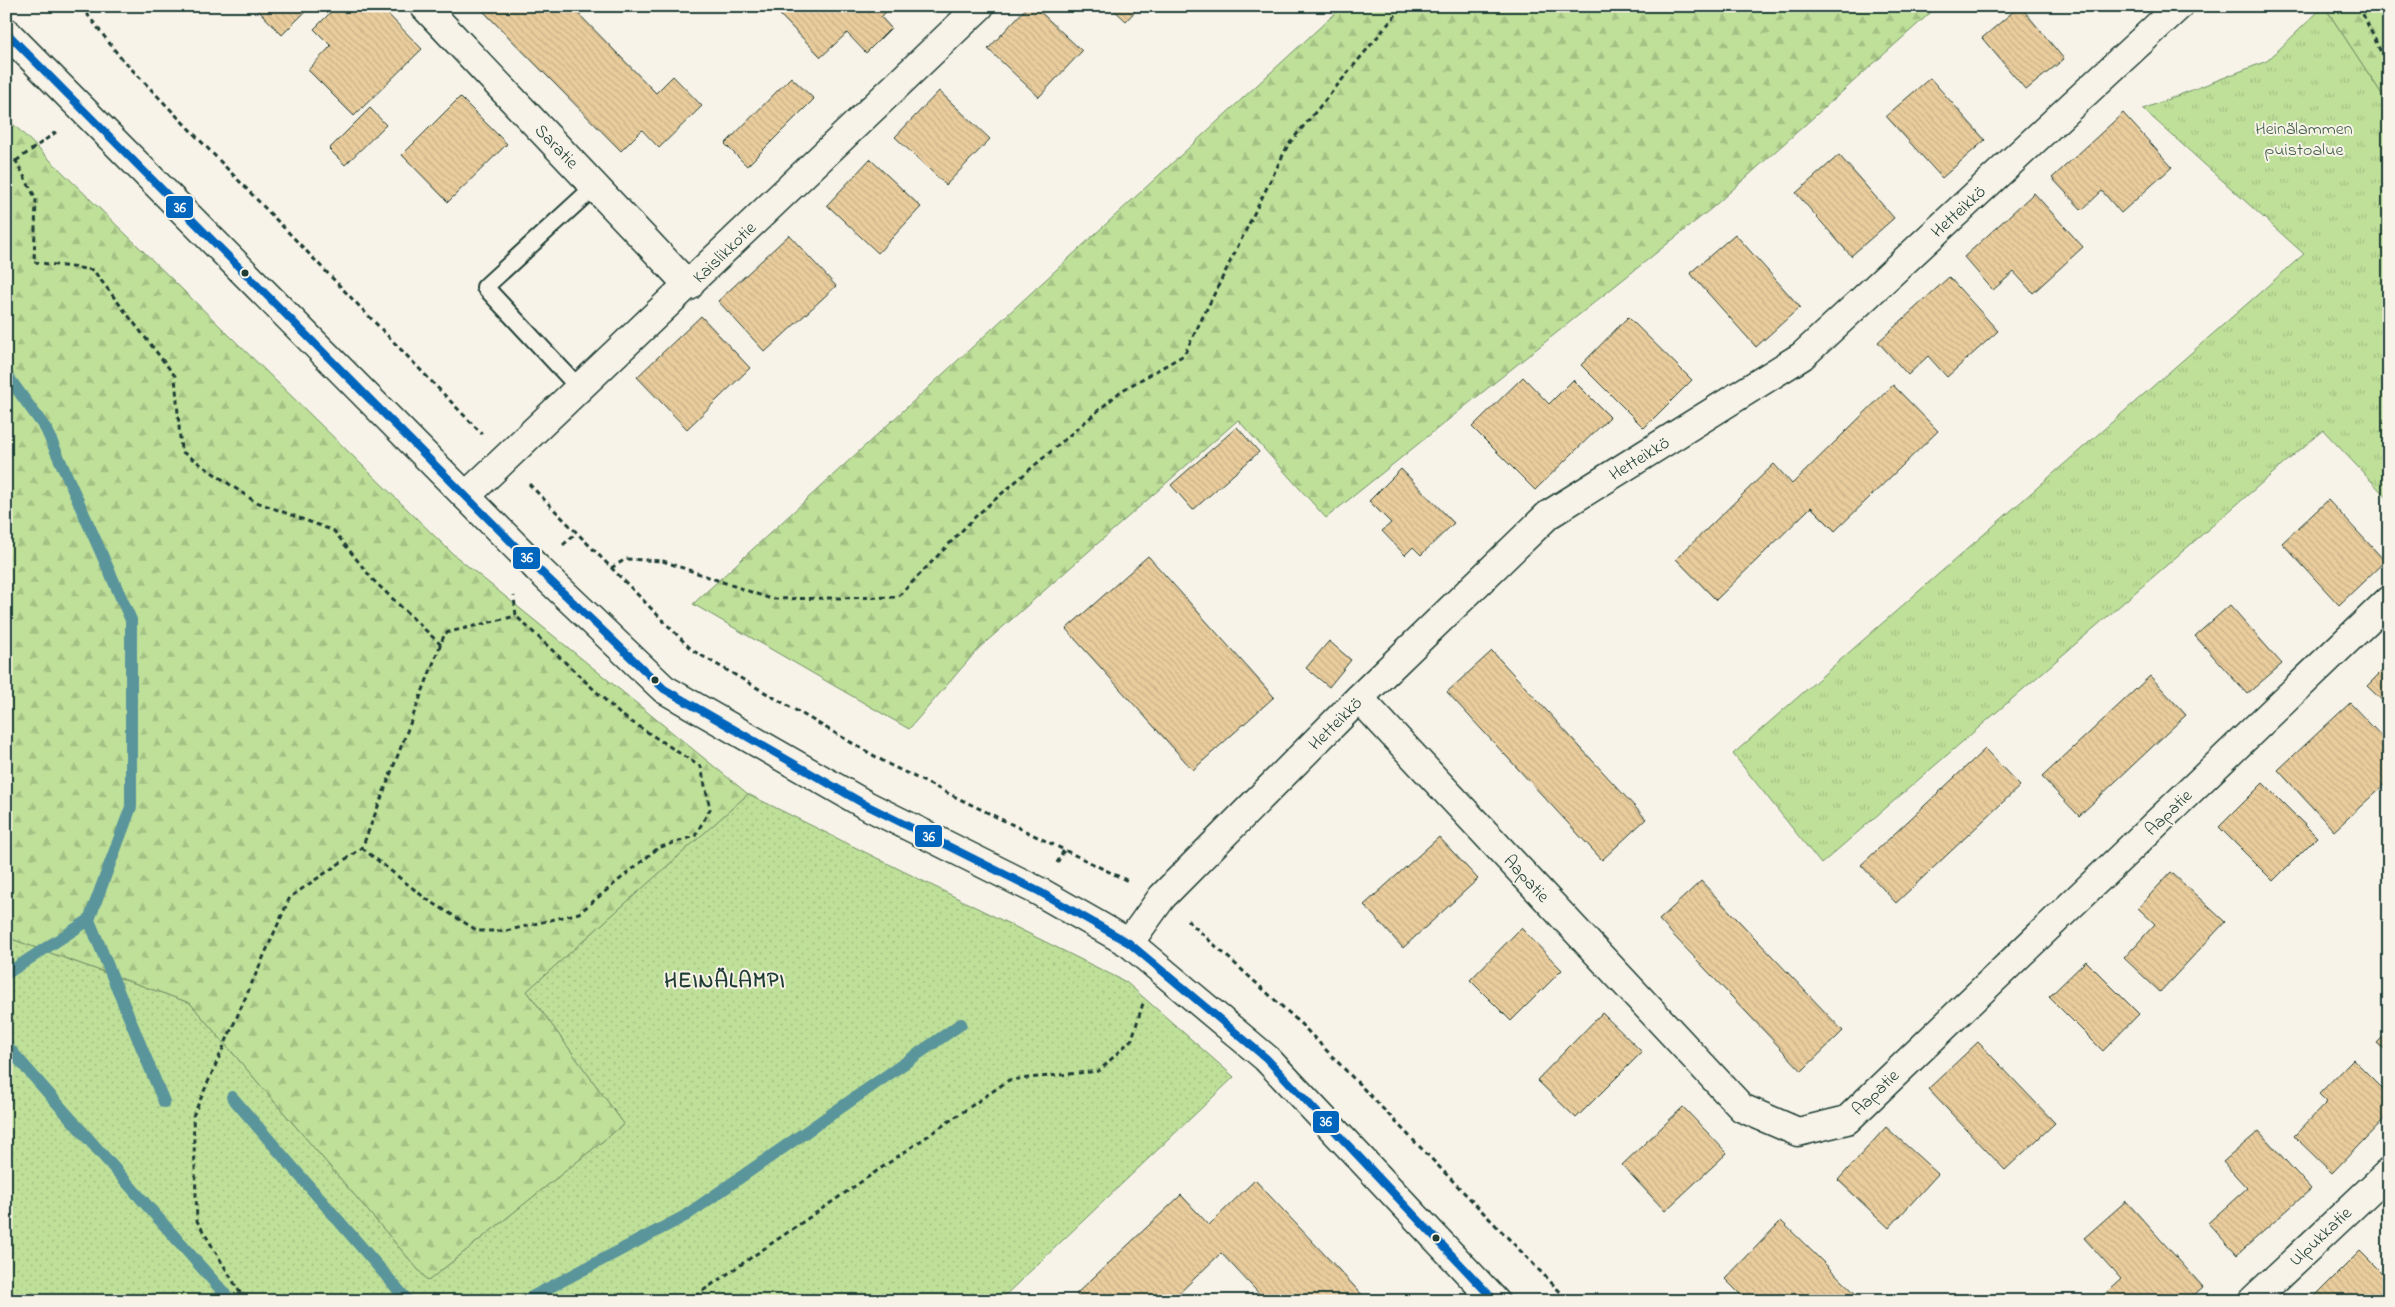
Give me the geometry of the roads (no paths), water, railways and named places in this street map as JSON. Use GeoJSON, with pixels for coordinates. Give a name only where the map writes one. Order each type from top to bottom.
{"type":"FeatureCollection","features":[{"type":"Feature","properties":{"kind":"street","name":"Saratie"},"geometry":{"type":"LineString","coordinates":[[424,6],[689,286]]}},
{"type":"Feature","properties":{"kind":"street","name":"Kaislikkotie"},"geometry":{"type":"LineString","coordinates":[[466,496],[689,286],[980,6]]}},
{"type":"Feature","properties":{"kind":"street","name":"Hetteikkö"},"geometry":{"type":"LineString","coordinates":[[1129,943],[1162,897],[1359,698],[1548,514],[1802,356],[2179,6]]}},
{"type":"Feature","properties":{"kind":"street"},"geometry":{"type":"LineString","coordinates":[[6,32],[537,568],[664,689],[866,806],[1040,892],[1129,943],[1266,1058],[1495,1301]]}},
{"type":"Feature","properties":{"kind":"street","name":"Aapatie"},"geometry":{"type":"LineString","coordinates":[[1359,698],[1742,1108],[1798,1132],[1847,1120],[2389,600]]}},
{"type":"Feature","properties":{"kind":"street","name":"Ulpukkatie"},"geometry":{"type":"LineString","coordinates":[[2252,1301],[2389,1172]]}},
{"type":"Feature","properties":{"kind":"lane"},"geometry":{"type":"LineString","coordinates":[[580,389],[485,286],[595,186]]}},
{"type":"Feature","properties":{"kind":"waterway"},"geometry":{"type":"LineString","coordinates":[[6,374],[46,429],[131,620],[131,807],[89,920],[6,974]]}},
{"type":"Feature","properties":{"kind":"waterway"},"geometry":{"type":"LineString","coordinates":[[89,920],[164,1102]]}},
{"type":"Feature","properties":{"kind":"waterway"},"geometry":{"type":"LineString","coordinates":[[524,1301],[685,1216],[961,1024]]}},
{"type":"Feature","properties":{"kind":"waterway"},"geometry":{"type":"LineString","coordinates":[[6,1045],[231,1301]]}},
{"type":"Feature","properties":{"kind":"waterway"},"geometry":{"type":"LineString","coordinates":[[232,1097],[408,1301]]}},
{"type":"Feature","properties":{"kind":"district","name":"HEINÄLAMPI"},"geometry":{"type":"Point","coordinates":[725,979]}},
{"type":"Feature","properties":{"kind":"park label","name":"Heinälammen puistoalue"},"geometry":{"type":"Point","coordinates":[2304,138]}}]}
